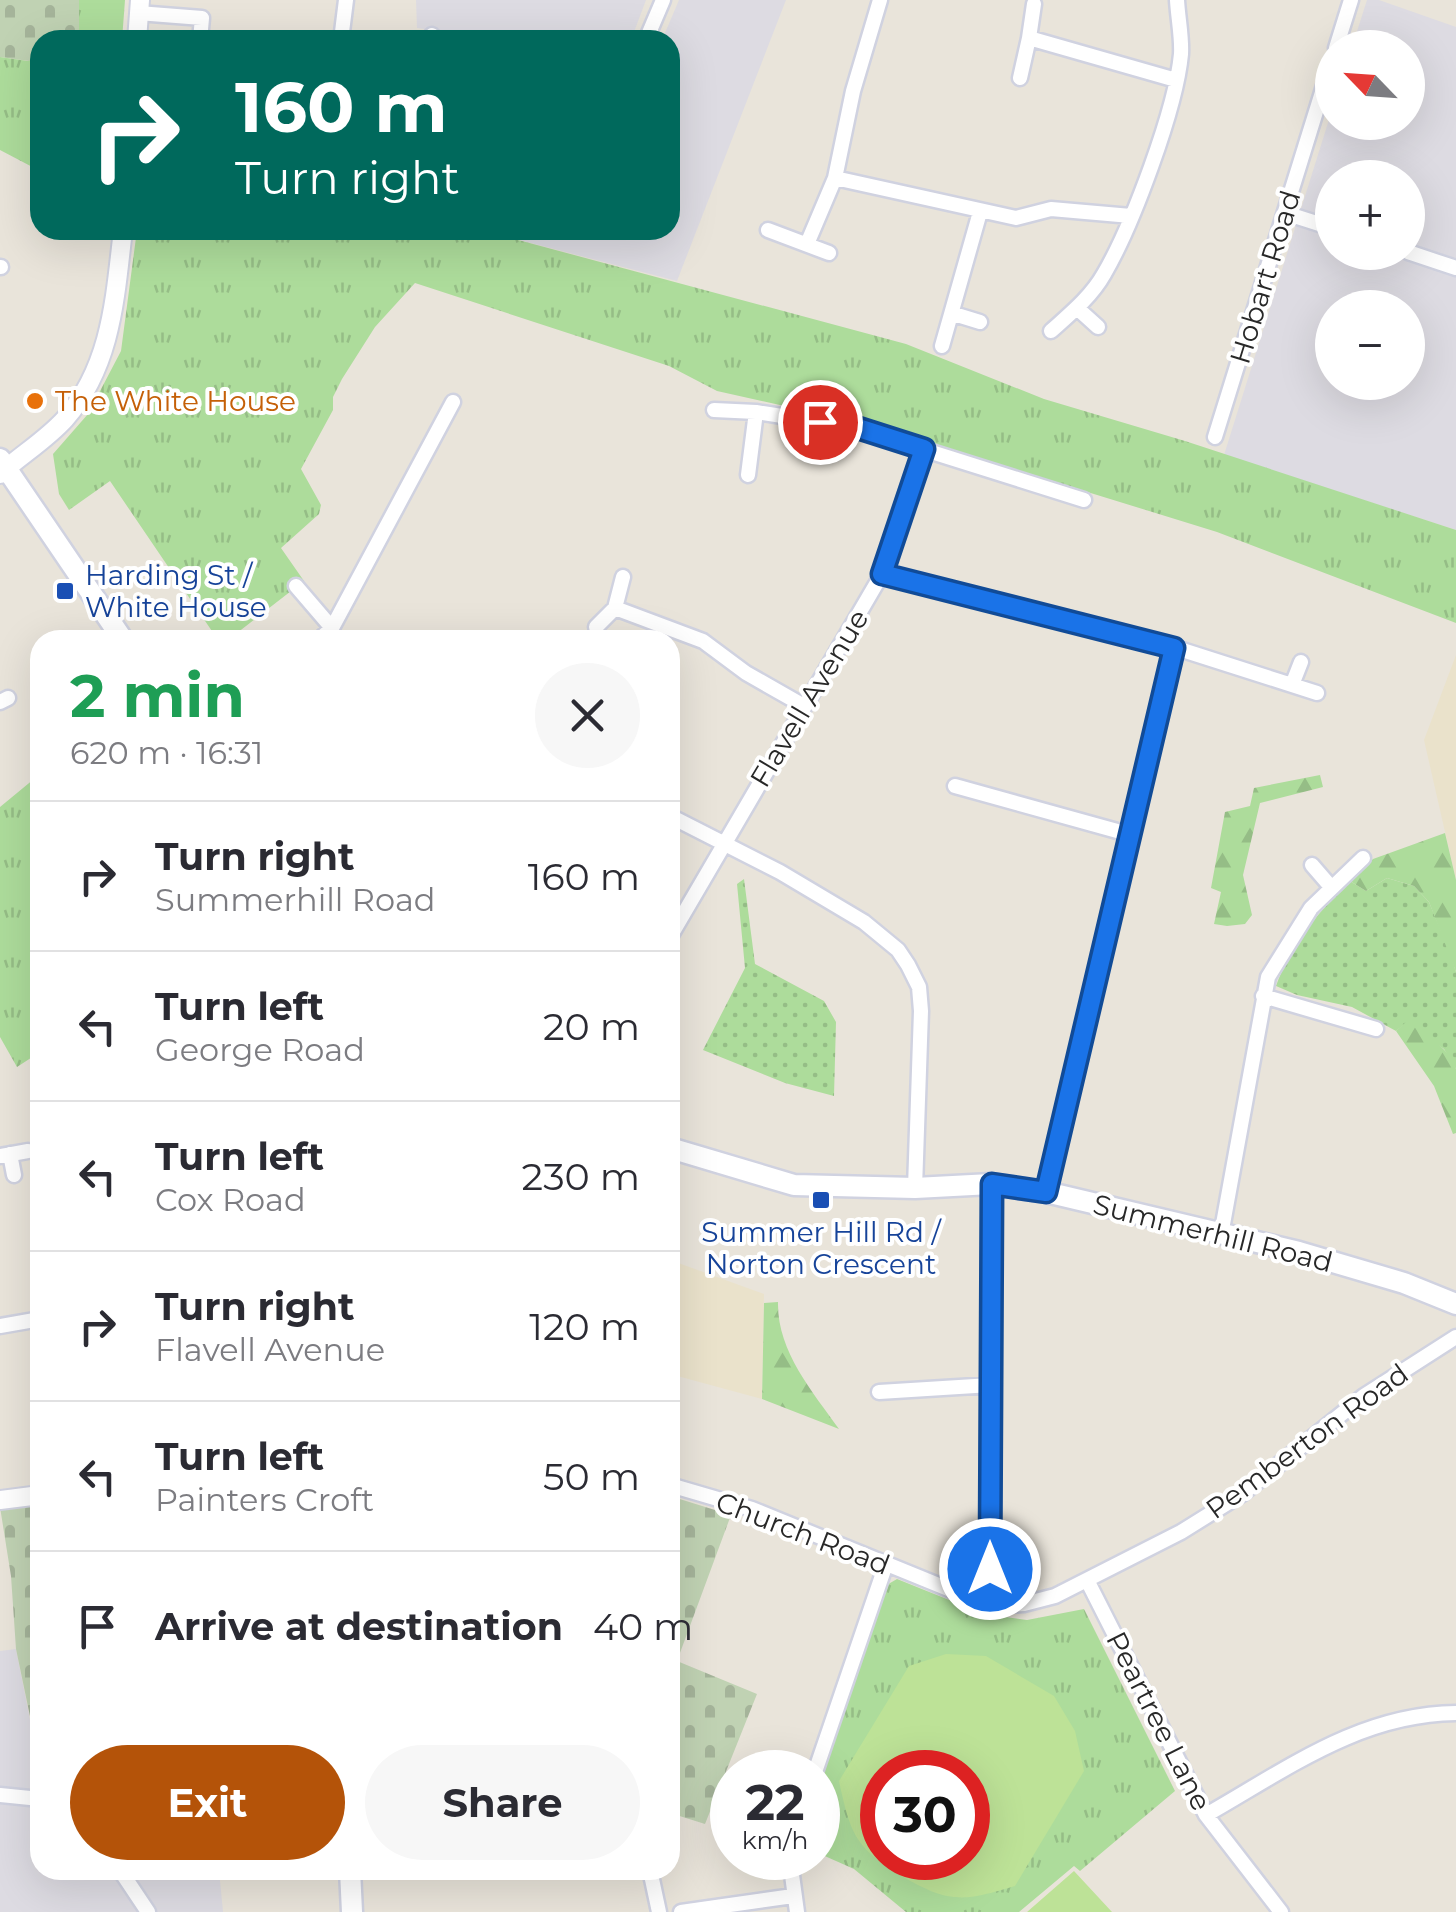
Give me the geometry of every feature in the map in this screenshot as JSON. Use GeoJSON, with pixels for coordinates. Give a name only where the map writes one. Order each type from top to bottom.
{"type":"FeatureCollection","features":[{"type":"Feature","properties":{"kind":"main road"},"geometry":{"type":"LineString","coordinates":[[2,468],[116,630]]}},
{"type":"Feature","properties":{"kind":"main road","name":"Summerhill Road"},"geometry":{"type":"LineString","coordinates":[[680,1151],[794,1186],[915,1188],[992,1184],[1046,1192],[1298,1252],[1456,1304]]}},
{"type":"Feature","properties":{"kind":"main road"},"geometry":{"type":"LineString","coordinates":[[350,1880],[352,1912]]}},
{"type":"Feature","properties":{"kind":"street"},"geometry":{"type":"LineString","coordinates":[[342,30],[346,0]]}},
{"type":"Feature","properties":{"kind":"street"},"geometry":{"type":"LineString","coordinates":[[650,30],[662,0]]}},
{"type":"Feature","properties":{"kind":"street"},"geometry":{"type":"LineString","coordinates":[[806,244],[835,178],[853,91],[880,0]]}},
{"type":"Feature","properties":{"kind":"street"},"geometry":{"type":"LineString","coordinates":[[1051,331],[1104,276],[1131,216],[1176,80],[1181,56],[1177,0]]}},
{"type":"Feature","properties":{"kind":"street"},"geometry":{"type":"LineString","coordinates":[[1342,30],[1351,0]]}},
{"type":"Feature","properties":{"kind":"street"},"geometry":{"type":"LineString","coordinates":[[1020,78],[1034,4]]}},
{"type":"Feature","properties":{"kind":"street"},"geometry":{"type":"LineString","coordinates":[[139,7],[202,18],[201,30]]}},
{"type":"Feature","properties":{"kind":"street"},"geometry":{"type":"LineString","coordinates":[[1029,38],[1176,80]]}},
{"type":"Feature","properties":{"kind":"street","name":"Hobart Road"},"geometry":{"type":"LineString","coordinates":[[1215,437],[1315,115]]}},
{"type":"Feature","properties":{"kind":"street"},"geometry":{"type":"LineString","coordinates":[[835,178],[1016,218],[1051,209],[1131,216]]}},
{"type":"Feature","properties":{"kind":"street"},"geometry":{"type":"LineString","coordinates":[[942,346],[980,212]]}},
{"type":"Feature","properties":{"kind":"street"},"geometry":{"type":"LineString","coordinates":[[1285,213],[1315,223]]}},
{"type":"Feature","properties":{"kind":"street"},"geometry":{"type":"LineString","coordinates":[[768,230],[829,253]]}},
{"type":"Feature","properties":{"kind":"street"},"geometry":{"type":"LineString","coordinates":[[2,468],[66,418],[96,370],[112,326],[122,240]]}},
{"type":"Feature","properties":{"kind":"street"},"geometry":{"type":"LineString","coordinates":[[1425,258],[1456,268]]}},
{"type":"Feature","properties":{"kind":"street"},"geometry":{"type":"LineString","coordinates":[[1077,308],[1098,327]]}},
{"type":"Feature","properties":{"kind":"street"},"geometry":{"type":"LineString","coordinates":[[954,314],[980,322]]}},
{"type":"Feature","properties":{"kind":"street"},"geometry":{"type":"LineString","coordinates":[[296,586],[332,628],[453,402]]}},
{"type":"Feature","properties":{"kind":"street"},"geometry":{"type":"LineString","coordinates":[[714,410],[852,426],[1084,500]]}},
{"type":"Feature","properties":{"kind":"street"},"geometry":{"type":"LineString","coordinates":[[748,475],[756,412]]}},
{"type":"Feature","properties":{"kind":"street","name":"Flavell Avenue"},"geometry":{"type":"LineString","coordinates":[[680,919],[882,574],[924,449]]}},
{"type":"Feature","properties":{"kind":"street"},"geometry":{"type":"LineString","coordinates":[[882,574],[1174,648],[1317,693]]}},
{"type":"Feature","properties":{"kind":"street"},"geometry":{"type":"LineString","coordinates":[[596,628],[615,608],[623,577]]}},
{"type":"Feature","properties":{"kind":"street"},"geometry":{"type":"LineString","coordinates":[[615,608],[673,630]]}},
{"type":"Feature","properties":{"kind":"street"},"geometry":{"type":"LineString","coordinates":[[680,633],[704,642],[746,673],[804,706]]}},
{"type":"Feature","properties":{"kind":"street"},"geometry":{"type":"LineString","coordinates":[[1046,1192],[1174,648]]}},
{"type":"Feature","properties":{"kind":"street"},"geometry":{"type":"LineString","coordinates":[[1292,685],[1301,662]]}},
{"type":"Feature","properties":{"kind":"street"},"geometry":{"type":"LineString","coordinates":[[955,786],[1128,834]]}},
{"type":"Feature","properties":{"kind":"street"},"geometry":{"type":"LineString","coordinates":[[680,821],[780,872],[864,922],[898,950],[908,965],[919,987],[921,1011],[915,1188]]}},
{"type":"Feature","properties":{"kind":"street"},"geometry":{"type":"LineString","coordinates":[[1221,1235],[1268,976],[1311,908],[1362,858]]}},
{"type":"Feature","properties":{"kind":"street"},"geometry":{"type":"LineString","coordinates":[[1312,865],[1331,887]]}},
{"type":"Feature","properties":{"kind":"street"},"geometry":{"type":"LineString","coordinates":[[1264,996],[1376,1028]]}},
{"type":"Feature","properties":{"kind":"street"},"geometry":{"type":"LineString","coordinates":[[14,1175],[5,1155],[28,1151]]}},
{"type":"Feature","properties":{"kind":"street"},"geometry":{"type":"LineString","coordinates":[[990,1606],[992,1184]]}},
{"type":"Feature","properties":{"kind":"street"},"geometry":{"type":"LineString","coordinates":[[0,1326],[30,1321]]}},
{"type":"Feature","properties":{"kind":"street","name":"Pemberton Road"},"geometry":{"type":"LineString","coordinates":[[990,1606],[1024,1604],[1088,1582],[1181,1532],[1242,1494],[1364,1396],[1456,1336]]}},
{"type":"Feature","properties":{"kind":"street"},"geometry":{"type":"LineString","coordinates":[[895,1374],[896,1391]]}},
{"type":"Feature","properties":{"kind":"street"},"geometry":{"type":"LineString","coordinates":[[879,1392],[990,1386]]}},
{"type":"Feature","properties":{"kind":"street","name":"Church Road"},"geometry":{"type":"LineString","coordinates":[[680,1488],[752,1509],[990,1606]]}},
{"type":"Feature","properties":{"kind":"street"},"geometry":{"type":"LineString","coordinates":[[0,1500],[30,1496]]}},
{"type":"Feature","properties":{"kind":"street"},"geometry":{"type":"LineString","coordinates":[[823,1750],[886,1564]]}},
{"type":"Feature","properties":{"kind":"street","name":"Peartree Lane"},"geometry":{"type":"LineString","coordinates":[[1088,1582],[1206,1814],[1278,1907]]}},
{"type":"Feature","properties":{"kind":"street"},"geometry":{"type":"LineString","coordinates":[[1206,1814],[1353,1732],[1387,1721],[1456,1712]]}},
{"type":"Feature","properties":{"kind":"street"},"geometry":{"type":"LineString","coordinates":[[0,1795],[30,1798]]}},
{"type":"Feature","properties":{"kind":"street"},"geometry":{"type":"LineString","coordinates":[[127,1880],[148,1912]]}},
{"type":"Feature","properties":{"kind":"street"},"geometry":{"type":"LineString","coordinates":[[652,1880],[659,1912]]}},
{"type":"Feature","properties":{"kind":"street"},"geometry":{"type":"LineString","coordinates":[[681,1912],[795,1904]]}},
{"type":"Feature","properties":{"kind":"shaded area"},"geometry":{"type":"Polygon","coordinates":[[[416,0],[646,0],[635,30],[417,28],[416,0]]]}},
{"type":"Feature","properties":{"kind":"shaded area"},"geometry":{"type":"Polygon","coordinates":[[[679,0],[786,0],[677,281],[519,240],[680,240],[680,30],[666,30],[679,0]]]}},
{"type":"Feature","properties":{"kind":"shaded area"},"geometry":{"type":"Polygon","coordinates":[[[1367,0],[1379,0],[1456,27],[1456,530],[1224,455],[1315,164],[1315,270],[1425,270],[1425,160],[1316,160],[1323,140],[1425,140],[1425,30],[1357,30],[1367,0]]]}},
{"type":"Feature","properties":{"kind":"shaded area"},"geometry":{"type":"Polygon","coordinates":[[[1456,655],[1456,880],[1424,740],[1456,655]]]}},
{"type":"Feature","properties":{"kind":"shaded area"},"geometry":{"type":"Polygon","coordinates":[[[680,1264],[764,1294],[762,1399],[680,1377],[680,1264]]]}},
{"type":"Feature","properties":{"kind":"shaded area"},"geometry":{"type":"Polygon","coordinates":[[[16,1649],[30,1720],[30,1880],[220,1880],[223,1912],[0,1912],[0,1651],[16,1649]]]}},
{"type":"Feature","properties":{"kind":"green space"},"geometry":{"type":"Polygon","coordinates":[[[0,0],[79,0],[79,30],[30,30],[30,61],[0,57],[0,0]]]}},
{"type":"Feature","properties":{"kind":"green space"},"geometry":{"type":"Polygon","coordinates":[[[79,0],[125,0],[123,30],[79,30],[79,0]]]}},
{"type":"Feature","properties":{"kind":"green space"},"geometry":{"type":"Polygon","coordinates":[[[0,57],[30,60],[30,166],[0,150],[0,57]]]}},
{"type":"Feature","properties":{"kind":"green space"},"geometry":{"type":"Polygon","coordinates":[[[136,240],[518,240],[906,344],[1044,399],[1456,530],[1456,623],[1217,532],[874,426],[717,391],[669,366],[415,283],[375,327],[342,379],[333,397],[333,410],[301,469],[321,505],[319,514],[281,548],[304,581],[241,630],[211,630],[110,481],[69,510],[59,494],[53,454],[88,414],[121,351],[136,240]]]}},
{"type":"Feature","properties":{"kind":"green space"},"geometry":{"type":"Polygon","coordinates":[[[1320,775],[1323,787],[1260,803],[1243,875],[1252,915],[1245,924],[1214,924],[1221,892],[1211,888],[1225,812],[1250,806],[1254,788],[1320,775]]]}},
{"type":"Feature","properties":{"kind":"green space"},"geometry":{"type":"Polygon","coordinates":[[[30,782],[30,1059],[17,1067],[0,1037],[0,807],[30,782]]]}},
{"type":"Feature","properties":{"kind":"green space"},"geometry":{"type":"Polygon","coordinates":[[[1445,833],[1456,880],[1456,972],[1429,902],[1414,886],[1387,878],[1366,891],[1350,881],[1373,859],[1445,833]]]}},
{"type":"Feature","properties":{"kind":"green space"},"geometry":{"type":"Polygon","coordinates":[[[1387,878],[1414,886],[1429,902],[1450,953],[1456,972],[1456,1069],[1444,1049],[1406,1023],[1396,1031],[1352,1007],[1297,995],[1276,986],[1307,929],[1350,881],[1366,891],[1387,878]]]}},
{"type":"Feature","properties":{"kind":"green space"},"geometry":{"type":"Polygon","coordinates":[[[744,879],[755,964],[824,1001],[836,1022],[834,1096],[785,1083],[703,1050],[745,968],[737,884],[744,879]]]}},
{"type":"Feature","properties":{"kind":"green space"},"geometry":{"type":"Polygon","coordinates":[[[1406,1022],[1436,1042],[1453,1061],[1456,1133],[1453,1134],[1434,1086],[1396,1031],[1406,1022]]]}},
{"type":"Feature","properties":{"kind":"green space"},"geometry":{"type":"Polygon","coordinates":[[[778,1302],[779,1320],[790,1354],[839,1429],[762,1399],[764,1303],[778,1302]]]}},
{"type":"Feature","properties":{"kind":"green space"},"geometry":{"type":"Polygon","coordinates":[[[680,1499],[731,1515],[680,1653],[680,1499]]]}},
{"type":"Feature","properties":{"kind":"green space"},"geometry":{"type":"Polygon","coordinates":[[[30,1503],[30,1716],[16,1649],[11,1576],[0,1507],[30,1503]]]}},
{"type":"Feature","properties":{"kind":"green space"},"geometry":{"type":"Polygon","coordinates":[[[897,1579],[984,1614],[1027,1620],[1084,1609],[1175,1791],[1080,1871],[1074,1866],[1019,1912],[906,1912],[867,1880],[990,1880],[990,1750],[860,1750],[860,1874],[840,1863],[840,1750],[829,1750],[885,1586],[897,1579]]]}},
{"type":"Feature","properties":{"kind":"green space"},"geometry":{"type":"Polygon","coordinates":[[[946,1654],[986,1656],[1054,1696],[1075,1731],[1084,1771],[1015,1886],[970,1897],[947,1896],[909,1880],[990,1880],[990,1750],[860,1750],[860,1842],[847,1816],[840,1779],[909,1666],[946,1654]]]}},
{"type":"Feature","properties":{"kind":"green space"},"geometry":{"type":"Polygon","coordinates":[[[680,1662],[757,1694],[735,1750],[710,1750],[710,1812],[705,1824],[680,1816],[680,1662]]]}},
{"type":"Feature","properties":{"kind":"green space"},"geometry":{"type":"Polygon","coordinates":[[[1074,1871],[1112,1912],[1027,1912],[1074,1871]]]}},
{"type":"Feature","properties":{"kind":"place","name":"The White House"},"geometry":{"type":"Point","coordinates":[35,401]}},
{"type":"Feature","properties":{"kind":"place","name":"Harding St / White House"},"geometry":{"type":"Point","coordinates":[65,591]}},
{"type":"Feature","properties":{"kind":"place","name":"Summer Hill Rd / Norton Crescent"},"geometry":{"type":"Point","coordinates":[821,1200]}},
{"type":"Feature","properties":{"kind":"route"},"geometry":{"type":"LineString","coordinates":[[820,422],[852,426],[924,449],[882,574],[1174,648],[1046,1192],[992,1184],[990,1569]]}}]}
